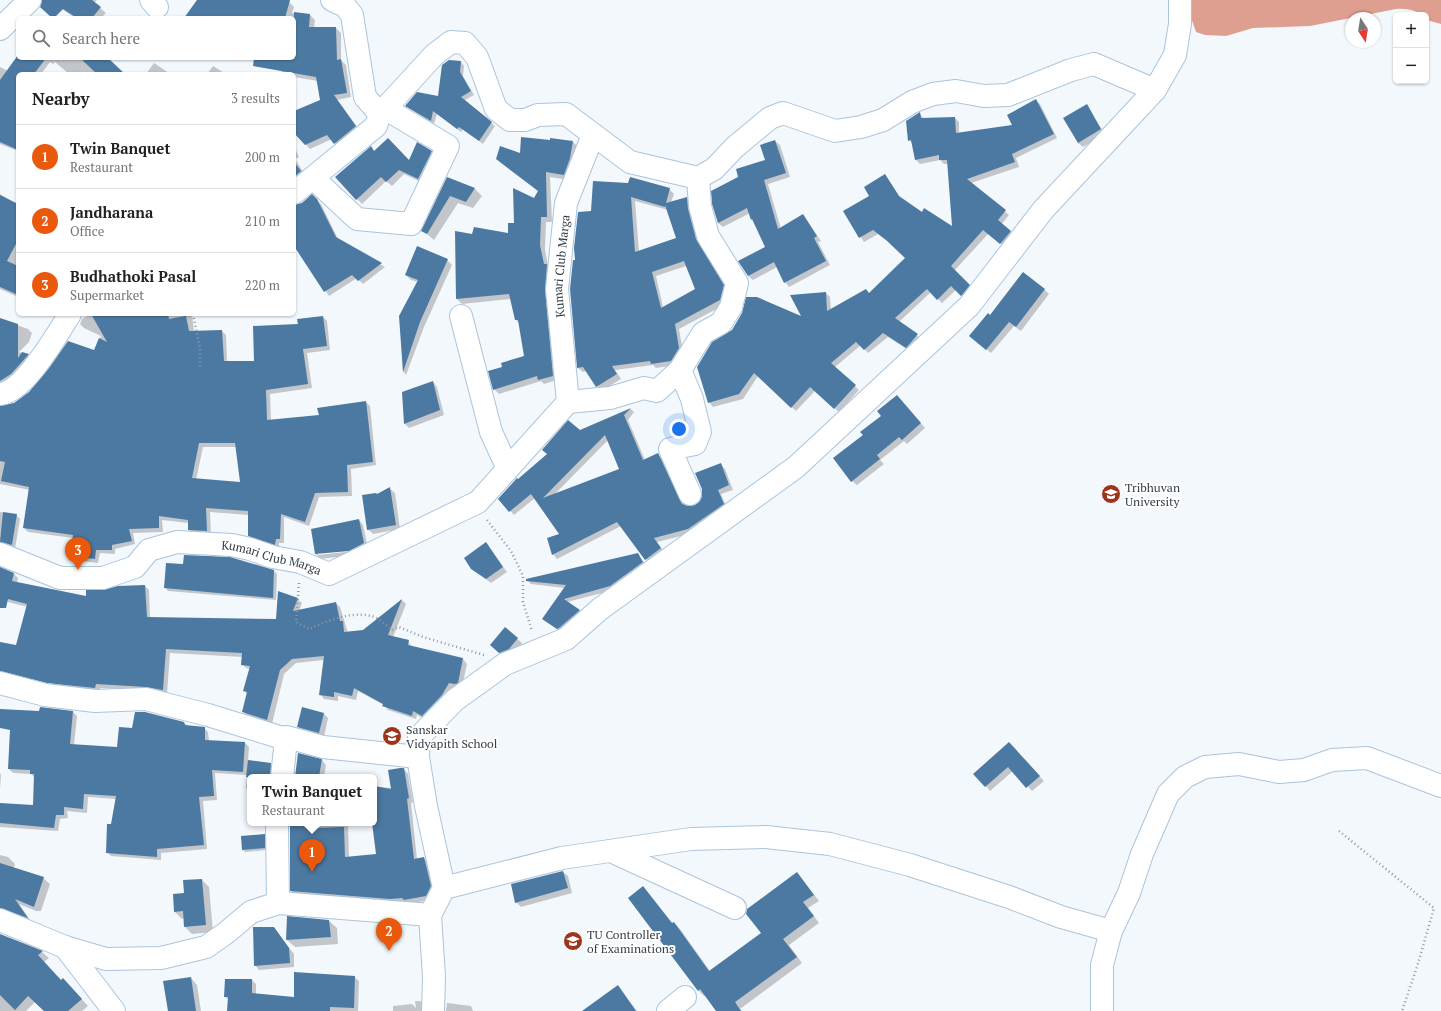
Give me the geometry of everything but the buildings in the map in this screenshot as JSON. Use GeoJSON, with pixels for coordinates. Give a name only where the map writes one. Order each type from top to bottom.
{"type":"FeatureCollection","features":[{"type":"Feature","properties":{"kind":"street"},"geometry":{"type":"LineString","coordinates":[[0,29],[30,0]]}},
{"type":"Feature","properties":{"kind":"street"},"geometry":{"type":"LineString","coordinates":[[314,178],[357,219],[411,224],[448,146],[383,112],[365,96],[352,15],[345,6],[332,0]]}},
{"type":"Feature","properties":{"kind":"street"},"geometry":{"type":"LineString","coordinates":[[433,1011],[434,977],[430,915],[444,888],[426,806],[418,756],[419,737],[455,700],[504,664],[566,639],[600,609],[796,467],[969,306],[1043,210],[1155,90],[1175,55],[1180,24],[1180,0]]}},
{"type":"Feature","properties":{"kind":"street"},"geometry":{"type":"LineString","coordinates":[[296,192],[376,126],[383,112],[399,92],[434,55],[451,42],[466,43],[477,57],[496,109],[510,120],[525,120],[538,115],[566,114],[630,162],[698,178],[714,170],[735,147],[770,118],[784,113],[835,131],[861,127],[883,120],[912,102],[933,94],[956,91],[984,96],[1008,95],[1071,70],[1094,64],[1155,90]]}},
{"type":"Feature","properties":{"kind":"street","name":"Kumari Club Marga"},"geometry":{"type":"LineString","coordinates":[[0,554],[60,578],[103,578],[135,566],[149,550],[177,542],[232,545],[250,548],[273,557],[300,562],[329,574],[476,504],[568,402],[558,281],[566,203],[593,135]]}},
{"type":"Feature","properties":{"kind":"street"},"geometry":{"type":"LineString","coordinates":[[568,402],[610,398],[644,388],[657,391],[680,370],[703,333],[721,323],[731,307],[737,283],[708,236],[700,206],[698,178]]}},
{"type":"Feature","properties":{"kind":"street"},"geometry":{"type":"LineString","coordinates":[[0,394],[18,385],[32,371],[69,316]]}},
{"type":"Feature","properties":{"kind":"street"},"geometry":{"type":"LineString","coordinates":[[461,316],[491,432],[508,469]]}},
{"type":"Feature","properties":{"kind":"street"},"geometry":{"type":"LineString","coordinates":[[680,370],[692,399],[700,432],[695,444],[670,449],[690,494]]}},
{"type":"Feature","properties":{"kind":"street"},"geometry":{"type":"LineString","coordinates":[[0,683],[45,695],[96,701],[146,699],[208,715],[286,739],[287,737],[323,747],[418,756]]}},
{"type":"Feature","properties":{"kind":"street"},"geometry":{"type":"LineString","coordinates":[[282,774],[286,739]]}},
{"type":"Feature","properties":{"kind":"street"},"geometry":{"type":"LineString","coordinates":[[1102,1011],[1102,965],[1111,931],[1129,893],[1142,854],[1168,794],[1185,776],[1206,768],[1239,764],[1279,772],[1304,770],[1332,760],[1367,758],[1441,786]]}},
{"type":"Feature","properties":{"kind":"street"},"geometry":{"type":"LineString","coordinates":[[277,826],[278,903]]}},
{"type":"Feature","properties":{"kind":"street"},"geometry":{"type":"LineString","coordinates":[[444,888],[562,858],[691,839],[766,837],[830,844],[910,865],[1009,897],[1061,917],[1111,931]]}},
{"type":"Feature","properties":{"kind":"street"},"geometry":{"type":"LineString","coordinates":[[610,851],[735,908]]}},
{"type":"Feature","properties":{"kind":"street"},"geometry":{"type":"LineString","coordinates":[[0,920],[65,947],[106,959],[161,958],[206,947],[226,933],[251,912],[278,903],[430,915]]}},
{"type":"Feature","properties":{"kind":"street"},"geometry":{"type":"LineString","coordinates":[[65,947],[114,1011]]}},
{"type":"Feature","properties":{"kind":"street"},"geometry":{"type":"LineString","coordinates":[[668,1011],[686,997]]}},
{"type":"Feature","properties":{"kind":"path"},"geometry":{"type":"LineString","coordinates":[[193,316],[200,348],[200,366]]}},
{"type":"Feature","properties":{"kind":"path"},"geometry":{"type":"LineString","coordinates":[[476,504],[495,532],[511,551],[523,576],[523,602],[538,651]]}},
{"type":"Feature","properties":{"kind":"path"},"geometry":{"type":"LineString","coordinates":[[300,562],[296,622],[309,629],[330,620],[352,615],[371,616],[392,630],[399,627],[423,637],[492,657],[497,662],[498,669]]}},
{"type":"Feature","properties":{"kind":"path"},"geometry":{"type":"LineString","coordinates":[[1339,831],[1434,908],[1417,967],[1402,1011]]}},
{"type":"Feature","properties":{"kind":"shaded area"},"geometry":{"type":"Polygon","coordinates":[[[1185,0],[1441,0],[1441,24],[1429,20],[1429,12],[1396,9],[1381,12],[1345,12],[1345,19],[1310,26],[1253,28],[1226,36],[1205,35],[1196,32],[1185,0]]]}},
{"type":"Feature","properties":{"kind":"place","name":"Tribhuvan University"},"geometry":{"type":"Point","coordinates":[1111,494]}},
{"type":"Feature","properties":{"kind":"place","name":"Budhathoki Pasal"},"geometry":{"type":"Point","coordinates":[78,570]}},
{"type":"Feature","properties":{"kind":"place","name":"Sanskar Vidyapith School"},"geometry":{"type":"Point","coordinates":[392,736]}},
{"type":"Feature","properties":{"kind":"place","name":"Twin Banquet"},"geometry":{"type":"Point","coordinates":[312,872]}},
{"type":"Feature","properties":{"kind":"place","name":"TU Controller of Examinations"},"geometry":{"type":"Point","coordinates":[573,941]}},
{"type":"Feature","properties":{"kind":"place","name":"Jandharana"},"geometry":{"type":"Point","coordinates":[389,951]}}]}
